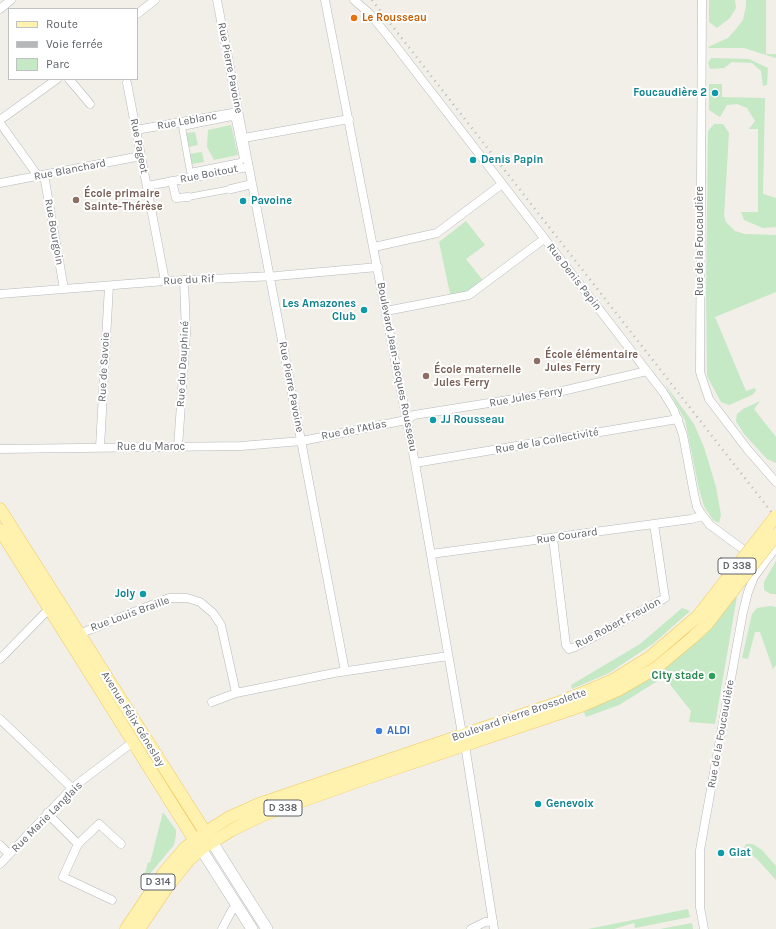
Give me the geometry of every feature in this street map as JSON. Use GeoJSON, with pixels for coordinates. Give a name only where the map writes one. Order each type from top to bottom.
{"type":"FeatureCollection","features":[{"type":"Feature","properties":{"kind":"main road","name":"Avenue Félix Géneslay"},"geometry":{"type":"LineString","coordinates":[[0,509],[133,742],[252,929]]}},
{"type":"Feature","properties":{"kind":"main road","name":"Boulevard Pierre Brossolette"},"geometry":{"type":"LineString","coordinates":[[198,845],[206,832],[234,816],[282,796],[371,765],[581,706],[618,690],[656,668],[692,638],[702,620],[776,516]]}},
{"type":"Feature","properties":{"kind":"main road","name":"Avenue Félix Géneslay"},"geometry":{"type":"LineString","coordinates":[[0,530],[54,606],[80,634],[267,929]]}},
{"type":"Feature","properties":{"kind":"main road","name":"Boulevard Pierre Brossolette"},"geometry":{"type":"LineString","coordinates":[[198,845],[212,842],[232,830],[263,815],[464,740],[477,729],[560,702],[612,680],[650,657],[702,620],[776,535]]}},
{"type":"Feature","properties":{"kind":"main road","name":"D 314"},"geometry":{"type":"LineString","coordinates":[[126,929],[163,874],[198,845]]}},
{"type":"Feature","properties":{"kind":"main road","name":"D 314"},"geometry":{"type":"LineString","coordinates":[[139,929],[198,845]]}},
{"type":"Feature","properties":{"kind":"street"},"geometry":{"type":"LineString","coordinates":[[138,13],[155,0]]}},
{"type":"Feature","properties":{"kind":"street","name":"Rue Pierre Pavoine"},"geometry":{"type":"LineString","coordinates":[[218,0],[248,167],[302,441],[345,671]]}},
{"type":"Feature","properties":{"kind":"street","name":"Boulevard Jean-Jacques Rousseau"},"geometry":{"type":"LineString","coordinates":[[325,0],[415,463],[448,644],[448,656],[464,740],[494,925]]}},
{"type":"Feature","properties":{"kind":"street","name":"Rue Denis Papin"},"geometry":{"type":"LineString","coordinates":[[354,0],[369,13],[388,36],[663,392],[678,419],[690,462],[697,507],[703,516],[710,524],[763,564]]}},
{"type":"Feature","properties":{"kind":"street","name":"Rue de la Foucaudière"},"geometry":{"type":"LineString","coordinates":[[702,0],[700,372],[709,398],[759,463],[776,482]]}},
{"type":"Feature","properties":{"kind":"street"},"geometry":{"type":"LineString","coordinates":[[0,9],[9,3]]}},
{"type":"Feature","properties":{"kind":"street"},"geometry":{"type":"LineString","coordinates":[[0,120],[56,80]]}},
{"type":"Feature","properties":{"kind":"street"},"geometry":{"type":"LineString","coordinates":[[70,80],[90,104]]}},
{"type":"Feature","properties":{"kind":"street","name":"Rue Pageot"},"geometry":{"type":"LineString","coordinates":[[127,83],[165,281]]}},
{"type":"Feature","properties":{"kind":"street","name":"Rue Leblanc"},"geometry":{"type":"LineString","coordinates":[[136,130],[238,112]]}},
{"type":"Feature","properties":{"kind":"street"},"geometry":{"type":"LineString","coordinates":[[232,117],[235,120],[243,158],[240,162],[190,172],[182,127],[232,117]]}},
{"type":"Feature","properties":{"kind":"street"},"geometry":{"type":"LineString","coordinates":[[244,138],[349,119]]}},
{"type":"Feature","properties":{"kind":"street"},"geometry":{"type":"LineString","coordinates":[[0,123],[41,176]]}},
{"type":"Feature","properties":{"kind":"street","name":"Rue Blanchard"},"geometry":{"type":"LineString","coordinates":[[0,183],[141,156]]}},
{"type":"Feature","properties":{"kind":"street","name":"Rue Boitout"},"geometry":{"type":"LineString","coordinates":[[147,186],[248,167]]}},
{"type":"Feature","properties":{"kind":"street","name":"Rue Bourgoin"},"geometry":{"type":"LineString","coordinates":[[41,176],[64,289]]}},
{"type":"Feature","properties":{"kind":"street"},"geometry":{"type":"LineString","coordinates":[[172,181],[176,198],[252,184]]}},
{"type":"Feature","properties":{"kind":"street"},"geometry":{"type":"LineString","coordinates":[[374,247],[437,232],[502,184]]}},
{"type":"Feature","properties":{"kind":"street"},"geometry":{"type":"LineString","coordinates":[[386,311],[469,295],[544,239]]}},
{"type":"Feature","properties":{"kind":"street","name":"Rue du Rif"},"geometry":{"type":"LineString","coordinates":[[0,294],[165,281],[270,276],[378,267]]}},
{"type":"Feature","properties":{"kind":"street","name":"Rue du Dauphiné"},"geometry":{"type":"LineString","coordinates":[[178,447],[186,333],[184,280]]}},
{"type":"Feature","properties":{"kind":"street","name":"Rue de Savoie"},"geometry":{"type":"LineString","coordinates":[[100,447],[109,286]]}},
{"type":"Feature","properties":{"kind":"street","name":"Rue Jules Ferry"},"geometry":{"type":"LineString","coordinates":[[406,420],[414,415],[558,392],[647,372]]}},
{"type":"Feature","properties":{"kind":"street","name":"Rue de la Collectivité"},"geometry":{"type":"LineString","coordinates":[[415,463],[678,419]]}},
{"type":"Feature","properties":{"kind":"street","name":"Rue de l'Atlas"},"geometry":{"type":"LineString","coordinates":[[302,441],[406,420]]}},
{"type":"Feature","properties":{"kind":"street","name":"Rue du Maroc"},"geometry":{"type":"LineString","coordinates":[[0,449],[241,446],[302,441]]}},
{"type":"Feature","properties":{"kind":"street","name":"Rue de la Foucaudière"},"geometry":{"type":"LineString","coordinates":[[759,463],[776,474]]}},
{"type":"Feature","properties":{"kind":"street","name":"Rue Courard"},"geometry":{"type":"LineString","coordinates":[[431,554],[691,519],[703,516]]}},
{"type":"Feature","properties":{"kind":"street","name":"Rue Robert Freulon"},"geometry":{"type":"LineString","coordinates":[[553,538],[566,645],[569,649],[665,598],[654,524]]}},
{"type":"Feature","properties":{"kind":"street","name":"Rue de la Foucaudière"},"geometry":{"type":"LineString","coordinates":[[704,929],[700,907],[700,850],[743,612],[750,585],[776,547]]}},
{"type":"Feature","properties":{"kind":"street","name":"Rue Louis Braille"},"geometry":{"type":"LineString","coordinates":[[80,634],[169,598],[187,598],[200,602],[213,613],[220,625],[236,692]]}},
{"type":"Feature","properties":{"kind":"street"},"geometry":{"type":"LineString","coordinates":[[0,659],[54,606]]}},
{"type":"Feature","properties":{"kind":"street"},"geometry":{"type":"LineString","coordinates":[[212,702],[236,692],[345,671],[448,656]]}},
{"type":"Feature","properties":{"kind":"street"},"geometry":{"type":"LineString","coordinates":[[0,720],[72,788]]}},
{"type":"Feature","properties":{"kind":"street","name":"Rue Marie Langlais"},"geometry":{"type":"LineString","coordinates":[[0,864],[72,788],[133,742]]}},
{"type":"Feature","properties":{"kind":"street"},"geometry":{"type":"LineString","coordinates":[[48,813],[78,844]]}},
{"type":"Feature","properties":{"kind":"street"},"geometry":{"type":"LineString","coordinates":[[112,900],[63,877],[78,844],[99,824],[121,844]]}},
{"type":"Feature","properties":{"kind":"street"},"geometry":{"type":"LineString","coordinates":[[0,845],[10,854]]}},
{"type":"Feature","properties":{"kind":"street"},"geometry":{"type":"LineString","coordinates":[[222,929],[232,910],[237,906]]}},
{"type":"Feature","properties":{"kind":"street"},"geometry":{"type":"LineString","coordinates":[[471,929],[485,922],[494,925]]}},
{"type":"Feature","properties":{"kind":"green space"},"geometry":{"type":"Polygon","coordinates":[[[709,0],[735,0],[736,8],[730,18],[717,28],[709,22],[709,0]]]}},
{"type":"Feature","properties":{"kind":"green space"},"geometry":{"type":"Polygon","coordinates":[[[746,0],[766,0],[766,54],[776,54],[776,58],[744,48],[708,47],[728,38],[736,29],[743,20],[746,0]]]}},
{"type":"Feature","properties":{"kind":"green space"},"geometry":{"type":"Polygon","coordinates":[[[711,58],[749,59],[768,68],[767,85],[763,86],[761,71],[752,63],[732,62],[724,68],[710,69],[708,63],[711,58]]]}},
{"type":"Feature","properties":{"kind":"green space"},"geometry":{"type":"Polygon","coordinates":[[[709,84],[722,84],[722,97],[765,98],[763,194],[776,198],[776,227],[763,228],[744,220],[741,212],[758,212],[758,129],[749,129],[755,121],[747,108],[737,104],[727,105],[720,117],[709,110],[709,84]]]}},
{"type":"Feature","properties":{"kind":"green space"},"geometry":{"type":"Polygon","coordinates":[[[714,124],[723,124],[729,133],[724,216],[726,222],[735,231],[745,234],[776,235],[776,292],[715,317],[746,391],[755,388],[756,391],[752,395],[729,405],[721,402],[707,376],[706,294],[708,131],[714,124]]]}},
{"type":"Feature","properties":{"kind":"green space"},"geometry":{"type":"Polygon","coordinates":[[[231,125],[238,155],[214,160],[207,147],[208,130],[231,125]]]}},
{"type":"Feature","properties":{"kind":"green space"},"geometry":{"type":"Polygon","coordinates":[[[195,132],[198,145],[189,147],[186,133],[195,132]]]}},
{"type":"Feature","properties":{"kind":"green space"},"geometry":{"type":"Polygon","coordinates":[[[202,152],[204,162],[192,164],[189,154],[202,152]]]}},
{"type":"Feature","properties":{"kind":"green space"},"geometry":{"type":"Polygon","coordinates":[[[466,221],[485,245],[466,259],[485,283],[469,295],[451,298],[439,242],[466,221]]]}},
{"type":"Feature","properties":{"kind":"green space"},"geometry":{"type":"Polygon","coordinates":[[[665,384],[694,424],[704,447],[716,487],[721,515],[719,523],[713,520],[704,506],[699,489],[685,420],[665,384]]]}},
{"type":"Feature","properties":{"kind":"green space"},"geometry":{"type":"Polygon","coordinates":[[[760,401],[754,409],[776,437],[776,463],[767,459],[744,434],[736,421],[737,414],[743,409],[760,401]]]}},
{"type":"Feature","properties":{"kind":"green space"},"geometry":{"type":"Polygon","coordinates":[[[776,561],[776,594],[771,594],[764,590],[764,582],[776,561]]]}},
{"type":"Feature","properties":{"kind":"green space"},"geometry":{"type":"Polygon","coordinates":[[[737,596],[715,724],[689,722],[691,711],[664,677],[619,705],[586,717],[584,712],[629,690],[713,624],[737,596]]]}},
{"type":"Feature","properties":{"kind":"green space"},"geometry":{"type":"Polygon","coordinates":[[[770,606],[776,607],[776,665],[773,669],[760,632],[755,632],[748,659],[742,658],[752,614],[757,608],[770,606]]]}},
{"type":"Feature","properties":{"kind":"green space"},"geometry":{"type":"Polygon","coordinates":[[[682,608],[690,611],[654,643],[609,673],[572,689],[571,685],[640,644],[682,608]]]}},
{"type":"Feature","properties":{"kind":"green space"},"geometry":{"type":"Polygon","coordinates":[[[163,812],[176,830],[174,845],[143,882],[148,862],[150,863],[163,812]]]}},
{"type":"Feature","properties":{"kind":"green space"},"geometry":{"type":"Polygon","coordinates":[[[746,844],[753,844],[762,850],[776,866],[776,880],[756,858],[743,850],[746,844]]]}},
{"type":"Feature","properties":{"kind":"green space"},"geometry":{"type":"Polygon","coordinates":[[[688,909],[690,917],[635,928],[634,923],[614,929],[588,929],[688,909]]]}},
{"type":"Feature","properties":{"kind":"green space"},"geometry":{"type":"Polygon","coordinates":[[[692,923],[693,929],[660,929],[692,923]]]}},
{"type":"Feature","properties":{"kind":"railway"},"geometry":{"type":"LineString","coordinates":[[372,0],[776,518]]}},
{"type":"Feature","properties":{"kind":"place","name":"Le Rousseau"},"geometry":{"type":"Point","coordinates":[354,18]}},
{"type":"Feature","properties":{"kind":"place","name":"Foucaudière 2"},"geometry":{"type":"Point","coordinates":[715,93]}},
{"type":"Feature","properties":{"kind":"place","name":"Denis Papin"},"geometry":{"type":"Point","coordinates":[473,160]}},
{"type":"Feature","properties":{"kind":"place","name":"École primaire Sainte-Thérèse"},"geometry":{"type":"Point","coordinates":[76,200]}},
{"type":"Feature","properties":{"kind":"place","name":"Pavoine"},"geometry":{"type":"Point","coordinates":[243,201]}},
{"type":"Feature","properties":{"kind":"place","name":"Les Amazones Club"},"geometry":{"type":"Point","coordinates":[364,310]}},
{"type":"Feature","properties":{"kind":"place","name":"École élémentaire Jules Ferry"},"geometry":{"type":"Point","coordinates":[537,361]}},
{"type":"Feature","properties":{"kind":"place","name":"École maternelle Jules Ferry"},"geometry":{"type":"Point","coordinates":[426,376]}},
{"type":"Feature","properties":{"kind":"place","name":"JJ Rousseau"},"geometry":{"type":"Point","coordinates":[433,420]}},
{"type":"Feature","properties":{"kind":"place","name":"Joly"},"geometry":{"type":"Point","coordinates":[143,594]}},
{"type":"Feature","properties":{"kind":"place","name":"City stade"},"geometry":{"type":"Point","coordinates":[712,676]}},
{"type":"Feature","properties":{"kind":"place","name":"ALDI"},"geometry":{"type":"Point","coordinates":[379,731]}},
{"type":"Feature","properties":{"kind":"place","name":"Genevoix"},"geometry":{"type":"Point","coordinates":[538,804]}},
{"type":"Feature","properties":{"kind":"place","name":"Giat"},"geometry":{"type":"Point","coordinates":[721,853]}}]}
